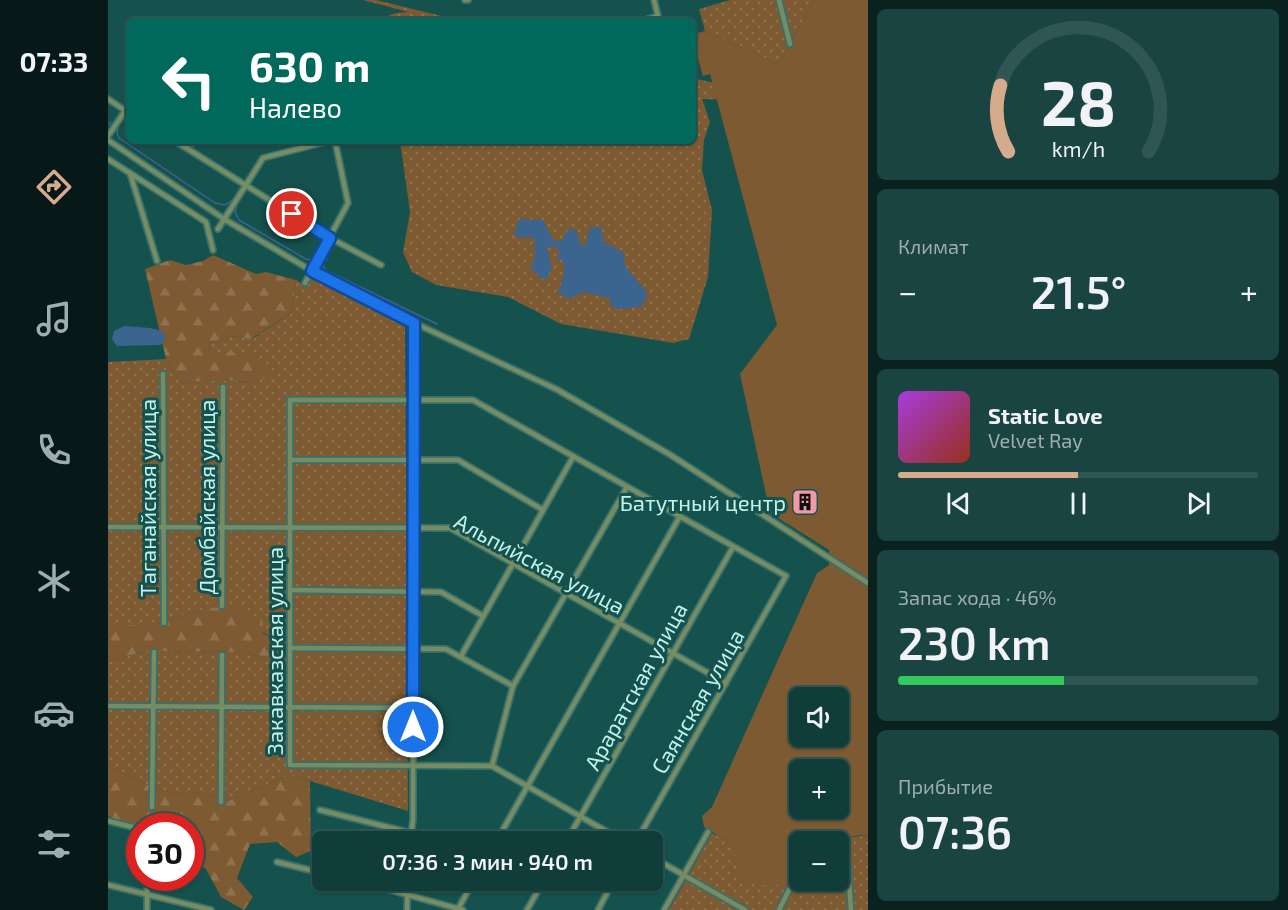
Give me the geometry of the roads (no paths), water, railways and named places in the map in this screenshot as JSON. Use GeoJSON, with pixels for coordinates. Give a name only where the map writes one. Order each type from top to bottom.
{"type":"FeatureCollection","features":[{"type":"Feature","properties":{"kind":"street"},"geometry":{"type":"LineString","coordinates":[[651,18],[658,16],[654,0]]}},
{"type":"Feature","properties":{"kind":"street"},"geometry":{"type":"LineString","coordinates":[[778,0],[790,44]]}},
{"type":"Feature","properties":{"kind":"street"},"geometry":{"type":"LineString","coordinates":[[108,99],[126,111]]}},
{"type":"Feature","properties":{"kind":"street"},"geometry":{"type":"LineString","coordinates":[[126,113],[108,138],[224,219],[312,271],[414,323],[576,400],[669,454],[868,583]]}},
{"type":"Feature","properties":{"kind":"street"},"geometry":{"type":"LineString","coordinates":[[180,144],[330,238],[381,265]]}},
{"type":"Feature","properties":{"kind":"street"},"geometry":{"type":"LineString","coordinates":[[183,146],[189,144]]}},
{"type":"Feature","properties":{"kind":"street"},"geometry":{"type":"LineString","coordinates":[[218,229],[263,158],[317,144]]}},
{"type":"Feature","properties":{"kind":"street"},"geometry":{"type":"LineString","coordinates":[[305,283],[348,203],[336,144]]}},
{"type":"Feature","properties":{"kind":"street"},"geometry":{"type":"LineString","coordinates":[[108,159],[206,222],[213,250]]}},
{"type":"Feature","properties":{"kind":"street"},"geometry":{"type":"LineString","coordinates":[[130,173],[157,261]]}},
{"type":"Feature","properties":{"kind":"street"},"geometry":{"type":"LineString","coordinates":[[411,831],[414,323]]}},
{"type":"Feature","properties":{"kind":"street","name":"Таганайская улица"},"geometry":{"type":"LineString","coordinates":[[163,374],[164,623]]}},
{"type":"Feature","properties":{"kind":"street","name":"Домбайская улица"},"geometry":{"type":"LineString","coordinates":[[222,606],[223,387]]}},
{"type":"Feature","properties":{"kind":"street","name":"Закавказская улица"},"geometry":{"type":"LineString","coordinates":[[415,400],[290,400],[290,765],[492,766]]}},
{"type":"Feature","properties":{"kind":"street"},"geometry":{"type":"LineString","coordinates":[[415,400],[473,400],[733,547]]}},
{"type":"Feature","properties":{"kind":"street"},"geometry":{"type":"LineString","coordinates":[[461,657],[573,457]]}},
{"type":"Feature","properties":{"kind":"street"},"geometry":{"type":"LineString","coordinates":[[290,460],[458,460],[543,510]]}},
{"type":"Feature","properties":{"kind":"street"},"geometry":{"type":"LineString","coordinates":[[605,831],[492,766],[513,686],[627,487]]}},
{"type":"Feature","properties":{"kind":"street"},"geometry":{"type":"LineString","coordinates":[[502,831],[680,516]]}},
{"type":"Feature","properties":{"kind":"street","name":"Альпийская улица"},"geometry":{"type":"LineString","coordinates":[[108,527],[450,528],[726,683]]}},
{"type":"Feature","properties":{"kind":"street","name":"Саянская улица"},"geometry":{"type":"LineString","coordinates":[[642,831],[786,576],[733,547]]}},
{"type":"Feature","properties":{"kind":"street","name":"Араратская улица"},"geometry":{"type":"LineString","coordinates":[[572,831],[733,547]]}},
{"type":"Feature","properties":{"kind":"street"},"geometry":{"type":"LineString","coordinates":[[290,590],[441,592],[483,616]]}},
{"type":"Feature","properties":{"kind":"street"},"geometry":{"type":"LineString","coordinates":[[290,648],[446,649],[513,686]]}},
{"type":"Feature","properties":{"kind":"street"},"geometry":{"type":"LineString","coordinates":[[152,807],[154,652]]}},
{"type":"Feature","properties":{"kind":"street"},"geometry":{"type":"LineString","coordinates":[[221,802],[222,655]]}},
{"type":"Feature","properties":{"kind":"street"},"geometry":{"type":"LineString","coordinates":[[108,706],[413,708]]}},
{"type":"Feature","properties":{"kind":"street"},"geometry":{"type":"LineString","coordinates":[[320,810],[403,831]]}},
{"type":"Feature","properties":{"kind":"street"},"geometry":{"type":"LineString","coordinates":[[108,821],[126,826]]}},
{"type":"Feature","properties":{"kind":"street"},"geometry":{"type":"LineString","coordinates":[[664,910],[708,832]]}},
{"type":"Feature","properties":{"kind":"street"},"geometry":{"type":"LineString","coordinates":[[277,862],[312,871]]}},
{"type":"Feature","properties":{"kind":"street"},"geometry":{"type":"LineString","coordinates":[[663,863],[745,910]]}},
{"type":"Feature","properties":{"kind":"street"},"geometry":{"type":"LineString","coordinates":[[849,881],[851,910]]}},
{"type":"Feature","properties":{"kind":"street"},"geometry":{"type":"LineString","coordinates":[[108,885],[211,910]]}},
{"type":"Feature","properties":{"kind":"street"},"geometry":{"type":"LineString","coordinates":[[778,910],[789,890]]}},
{"type":"Feature","properties":{"kind":"street"},"geometry":{"type":"LineString","coordinates":[[396,891],[460,910],[469,891]]}},
{"type":"Feature","properties":{"kind":"street"},"geometry":{"type":"LineString","coordinates":[[527,910],[538,891]]}},
{"type":"Feature","properties":{"kind":"street"},"geometry":{"type":"LineString","coordinates":[[598,910],[608,891]]}},
{"type":"Feature","properties":{"kind":"street"},"geometry":{"type":"LineString","coordinates":[[147,894],[147,910]]}},
{"type":"Feature","properties":{"kind":"street"},"geometry":{"type":"LineString","coordinates":[[407,910],[408,894]]}},
{"type":"Feature","properties":{"kind":"water"},"geometry":{"type":"Polygon","coordinates":[[[519,219],[543,220],[554,241],[562,240],[569,228],[577,231],[579,241],[585,247],[590,227],[601,227],[604,242],[623,252],[626,267],[648,294],[641,307],[620,309],[610,306],[610,298],[583,292],[570,299],[558,293],[564,272],[562,259],[558,262],[559,248],[547,247],[552,268],[545,281],[530,268],[535,257],[535,240],[532,237],[521,238],[514,234],[519,219]]]}},
{"type":"Feature","properties":{"kind":"water"},"geometry":{"type":"Polygon","coordinates":[[[124,326],[162,331],[165,336],[164,342],[160,345],[117,346],[112,339],[114,331],[124,326]]]}},
{"type":"Feature","properties":{"kind":"waterway"},"geometry":{"type":"LineString","coordinates":[[108,125],[111,122]]}},
{"type":"Feature","properties":{"kind":"waterway"},"geometry":{"type":"LineString","coordinates":[[118,127],[119,138],[126,143]]}},
{"type":"Feature","properties":{"kind":"waterway"},"geometry":{"type":"LineString","coordinates":[[128,144],[215,203],[225,205],[232,201]]}},
{"type":"Feature","properties":{"kind":"waterway"},"geometry":{"type":"LineString","coordinates":[[237,205],[235,212],[239,220],[304,258],[309,260],[317,255]]}},
{"type":"Feature","properties":{"kind":"waterway"},"geometry":{"type":"LineString","coordinates":[[327,259],[323,264],[325,270],[437,324]]}},
{"type":"Feature","properties":{"kind":"place","name":"Батутный центр"},"geometry":{"type":"Point","coordinates":[805,502]}}]}
